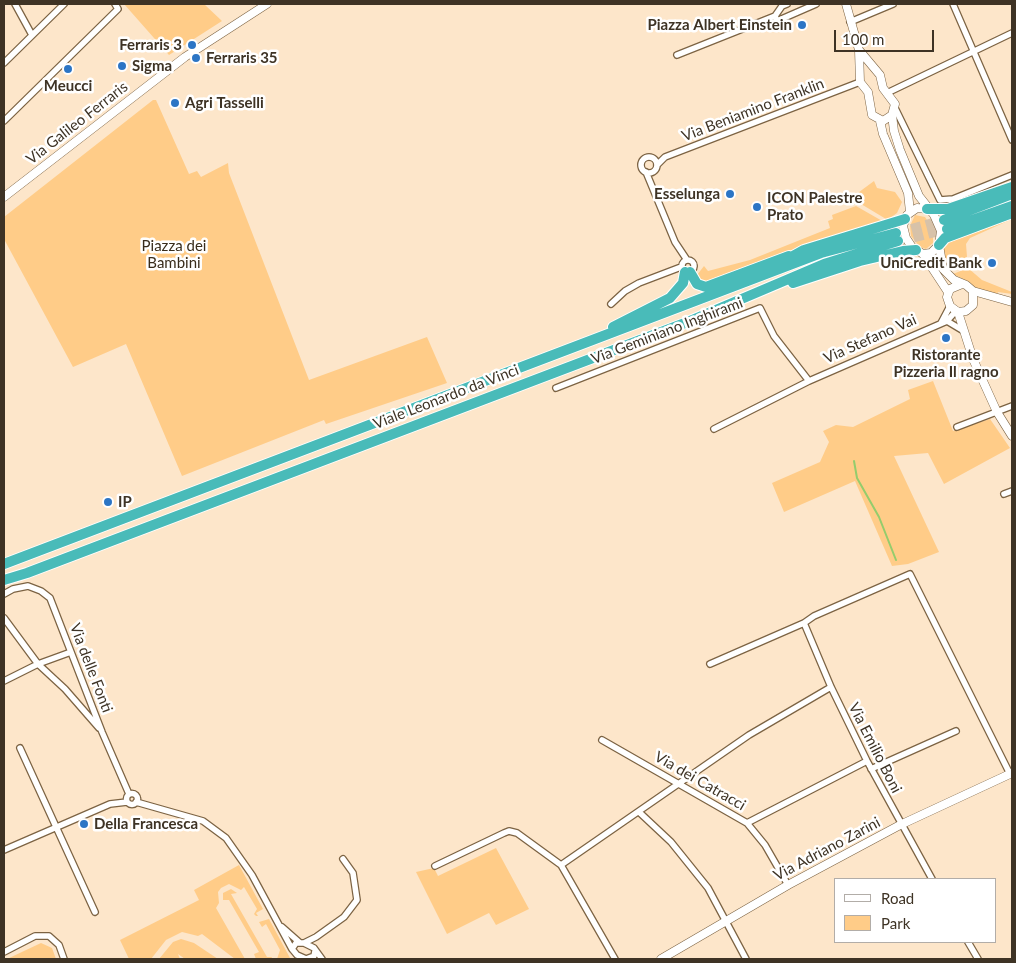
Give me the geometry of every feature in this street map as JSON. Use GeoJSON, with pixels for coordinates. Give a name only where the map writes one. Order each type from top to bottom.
{"type":"FeatureCollection","features":[{"type":"Feature","properties":{"kind":"highway"},"geometry":{"type":"LineString","coordinates":[[927,208],[948,209],[1012,187]]}},
{"type":"Feature","properties":{"kind":"highway"},"geometry":{"type":"LineString","coordinates":[[1012,194],[945,224],[1012,206]]}},
{"type":"Feature","properties":{"kind":"highway"},"geometry":{"type":"LineString","coordinates":[[939,245],[945,238],[1012,213]]}},
{"type":"Feature","properties":{"kind":"highway"},"geometry":{"type":"LineString","coordinates":[[685,267],[697,284],[706,287],[804,250],[907,215]]}},
{"type":"Feature","properties":{"kind":"highway","name":"Viale Leonardo da Vinci"},"geometry":{"type":"LineString","coordinates":[[4,582],[650,336],[824,264],[897,237],[822,253],[750,279],[5,563]]}},
{"type":"Feature","properties":{"kind":"highway"},"geometry":{"type":"LineString","coordinates":[[750,279],[804,250]]}},
{"type":"Feature","properties":{"kind":"highway"},"geometry":{"type":"LineString","coordinates":[[732,302],[860,261],[902,251],[919,252]]}},
{"type":"Feature","properties":{"kind":"highway"},"geometry":{"type":"LineString","coordinates":[[593,340],[629,318],[670,298],[683,284],[685,267]]}},
{"type":"Feature","properties":{"kind":"street"},"geometry":{"type":"LineString","coordinates":[[15,4],[32,35]]}},
{"type":"Feature","properties":{"kind":"street"},"geometry":{"type":"LineString","coordinates":[[4,63],[64,4]]}},
{"type":"Feature","properties":{"kind":"street"},"geometry":{"type":"LineString","coordinates":[[4,122],[118,9],[116,4]]}},
{"type":"Feature","properties":{"kind":"street","name":"Via Galileo Ferraris"},"geometry":{"type":"LineString","coordinates":[[4,198],[185,57],[267,4]]}},
{"type":"Feature","properties":{"kind":"street"},"geometry":{"type":"LineString","coordinates":[[677,55],[775,16],[787,4]]}},
{"type":"Feature","properties":{"kind":"street"},"geometry":{"type":"LineString","coordinates":[[775,16],[777,21],[816,4]]}},
{"type":"Feature","properties":{"kind":"street"},"geometry":{"type":"LineString","coordinates":[[846,4],[859,50],[861,79],[868,92],[872,115],[880,121],[883,134],[908,193],[907,215],[903,226],[906,238],[919,252],[948,292],[957,310],[973,359],[997,412],[1012,436]]}},
{"type":"Feature","properties":{"kind":"street"},"geometry":{"type":"LineString","coordinates":[[850,22],[893,4]]}},
{"type":"Feature","properties":{"kind":"street"},"geometry":{"type":"LineString","coordinates":[[953,4],[1012,140]]}},
{"type":"Feature","properties":{"kind":"street"},"geometry":{"type":"LineString","coordinates":[[887,93],[973,50],[1012,33]]}},
{"type":"Feature","properties":{"kind":"street"},"geometry":{"type":"LineString","coordinates":[[859,50],[880,75],[883,88],[887,93],[894,112],[940,200],[953,199],[1012,175]]}},
{"type":"Feature","properties":{"kind":"street"},"geometry":{"type":"LineString","coordinates":[[861,79],[867,68],[874,67]]}},
{"type":"Feature","properties":{"kind":"street","name":"Via Beniamino Franklin"},"geometry":{"type":"LineString","coordinates":[[657,164],[665,157],[771,117],[861,79]]}},
{"type":"Feature","properties":{"kind":"street"},"geometry":{"type":"LineString","coordinates":[[880,121],[887,120],[894,112]]}},
{"type":"Feature","properties":{"kind":"street"},"geometry":{"type":"LineString","coordinates":[[894,112],[894,131],[900,150],[919,196],[934,216],[941,231],[939,245],[943,270],[954,280],[973,291],[1012,302]]}},
{"type":"Feature","properties":{"kind":"street"},"geometry":{"type":"LineString","coordinates":[[611,304],[625,291],[639,283],[685,267],[649,172],[641,165],[645,158],[654,158],[657,164],[649,172]]}},
{"type":"Feature","properties":{"kind":"street"},"geometry":{"type":"LineString","coordinates":[[907,215],[918,208],[927,208]]}},
{"type":"Feature","properties":{"kind":"street"},"geometry":{"type":"LineString","coordinates":[[919,252],[931,253],[939,245]]}},
{"type":"Feature","properties":{"kind":"street"},"geometry":{"type":"LineString","coordinates":[[948,292],[954,286],[962,284]]}},
{"type":"Feature","properties":{"kind":"street"},"geometry":{"type":"LineString","coordinates":[[957,310],[973,305],[973,291]]}},
{"type":"Feature","properties":{"kind":"street","name":"Via Geminiano Inghirami"},"geometry":{"type":"LineString","coordinates":[[556,388],[760,308],[774,336],[809,381]]}},
{"type":"Feature","properties":{"kind":"street","name":"Via Stefano Vai"},"geometry":{"type":"LineString","coordinates":[[714,429],[809,381],[944,322],[957,310]]}},
{"type":"Feature","properties":{"kind":"street"},"geometry":{"type":"LineString","coordinates":[[944,322],[962,329]]}},
{"type":"Feature","properties":{"kind":"street"},"geometry":{"type":"LineString","coordinates":[[957,427],[1012,406]]}},
{"type":"Feature","properties":{"kind":"street"},"geometry":{"type":"LineString","coordinates":[[1004,494],[1012,491]]}},
{"type":"Feature","properties":{"kind":"street"},"geometry":{"type":"LineString","coordinates":[[710,664],[910,574],[1011,773]]}},
{"type":"Feature","properties":{"kind":"street","name":"Via delle Fonti"},"geometry":{"type":"LineString","coordinates":[[4,594],[13,589],[28,586],[41,591],[50,598],[102,732],[129,794],[135,795],[136,802]]}},
{"type":"Feature","properties":{"kind":"street"},"geometry":{"type":"LineString","coordinates":[[4,618],[38,664],[65,689],[102,732]]}},
{"type":"Feature","properties":{"kind":"street","name":"Via Emilio Boni"},"geometry":{"type":"LineString","coordinates":[[804,623],[831,686],[867,761],[900,825],[931,878]]}},
{"type":"Feature","properties":{"kind":"street"},"geometry":{"type":"LineString","coordinates":[[4,681],[38,664],[71,652]]}},
{"type":"Feature","properties":{"kind":"street"},"geometry":{"type":"LineString","coordinates":[[561,866],[749,735],[831,686]]}},
{"type":"Feature","properties":{"kind":"street"},"geometry":{"type":"LineString","coordinates":[[871,769],[956,731]]}},
{"type":"Feature","properties":{"kind":"street","name":"Via dei Catracci"},"geometry":{"type":"LineString","coordinates":[[602,740],[747,823],[779,866],[788,885]]}},
{"type":"Feature","properties":{"kind":"street"},"geometry":{"type":"LineString","coordinates":[[20,748],[96,912]]}},
{"type":"Feature","properties":{"kind":"street"},"geometry":{"type":"LineString","coordinates":[[747,823],[867,761]]}},
{"type":"Feature","properties":{"kind":"street","name":"Via Adriano Zarini"},"geometry":{"type":"LineString","coordinates":[[661,959],[788,885],[900,825],[1011,773]]}},
{"type":"Feature","properties":{"kind":"street"},"geometry":{"type":"LineString","coordinates":[[127,802],[126,798],[129,794]]}},
{"type":"Feature","properties":{"kind":"street"},"geometry":{"type":"LineString","coordinates":[[4,850],[110,804],[127,802],[132,804],[136,802],[203,820],[216,829],[241,856],[292,950],[297,955],[307,959],[314,956],[321,934]]}},
{"type":"Feature","properties":{"kind":"street"},"geometry":{"type":"LineString","coordinates":[[639,812],[671,842],[708,888],[746,959]]}},
{"type":"Feature","properties":{"kind":"street"},"geometry":{"type":"LineString","coordinates":[[435,866],[509,831],[517,833],[561,866],[615,959]]}},
{"type":"Feature","properties":{"kind":"street"},"geometry":{"type":"LineString","coordinates":[[292,950],[294,945],[321,934],[348,913],[357,900],[353,873],[343,858]]}},
{"type":"Feature","properties":{"kind":"street"},"geometry":{"type":"LineString","coordinates":[[280,926],[315,950],[322,959]]}},
{"type":"Feature","properties":{"kind":"street"},"geometry":{"type":"LineString","coordinates":[[4,952],[35,936],[49,936],[59,945],[64,959]]}},
{"type":"Feature","properties":{"kind":"street"},"geometry":{"type":"LineString","coordinates":[[969,943],[978,959]]}},
{"type":"Feature","properties":{"kind":"green space"},"geometry":{"type":"Polygon","coordinates":[[[124,4],[204,4],[222,21],[169,55],[124,4]]]}},
{"type":"Feature","properties":{"kind":"green space","name":"Piazza dei Bambini"},"geometry":{"type":"Polygon","coordinates":[[[153,100],[156,100],[189,174],[197,171],[201,177],[228,163],[229,173],[309,380],[427,337],[447,383],[326,424],[324,420],[182,476],[126,344],[73,367],[4,239],[4,217],[153,100]]]}},
{"type":"Feature","properties":{"kind":"green space"},"geometry":{"type":"Polygon","coordinates":[[[874,181],[877,188],[895,192],[902,202],[897,213],[890,218],[886,219],[851,198],[874,181]]]}},
{"type":"Feature","properties":{"kind":"green space"},"geometry":{"type":"Polygon","coordinates":[[[856,206],[884,222],[709,283],[701,282],[697,275],[704,266],[708,271],[750,260],[830,228],[828,221],[833,219],[832,215],[856,206]]]}},
{"type":"Feature","properties":{"kind":"green space"},"geometry":{"type":"Polygon","coordinates":[[[915,215],[925,217],[933,229],[933,243],[926,249],[920,247],[911,236],[910,226],[915,215]]]}},
{"type":"Feature","properties":{"kind":"green space"},"geometry":{"type":"Polygon","coordinates":[[[1012,219],[970,238],[966,244],[967,257],[958,261],[944,261],[942,251],[949,242],[1012,219]]]}},
{"type":"Feature","properties":{"kind":"green space"},"geometry":{"type":"Polygon","coordinates":[[[968,268],[982,280],[1012,292],[1012,294],[998,292],[997,294],[977,289],[969,282],[953,274],[968,268]]]}},
{"type":"Feature","properties":{"kind":"green space"},"geometry":{"type":"Polygon","coordinates":[[[933,381],[953,431],[990,419],[1010,448],[944,484],[928,453],[894,456],[939,552],[908,564],[892,566],[855,481],[784,512],[772,483],[820,462],[829,442],[823,431],[836,425],[853,427],[910,399],[908,390],[933,381]]]}},
{"type":"Feature","properties":{"kind":"green space"},"geometry":{"type":"Polygon","coordinates":[[[496,848],[529,909],[496,925],[489,913],[447,934],[416,872],[434,868],[438,876],[496,848]]]}},
{"type":"Feature","properties":{"kind":"green space"},"geometry":{"type":"Polygon","coordinates":[[[239,865],[263,909],[256,913],[258,916],[256,916],[254,914],[257,909],[244,887],[241,890],[229,884],[218,892],[219,903],[216,908],[245,959],[235,959],[202,934],[198,936],[182,932],[166,940],[151,959],[129,959],[120,940],[199,900],[194,890],[239,865]]]}},
{"type":"Feature","properties":{"kind":"green space"},"geometry":{"type":"Polygon","coordinates":[[[231,889],[237,893],[231,894],[267,957],[272,957],[271,959],[256,959],[254,954],[259,952],[229,900],[223,900],[223,893],[231,889]]]}},
{"type":"Feature","properties":{"kind":"green space"},"geometry":{"type":"Polygon","coordinates":[[[269,919],[290,958],[293,959],[277,959],[280,950],[266,924],[262,927],[259,922],[269,919]]]}},
{"type":"Feature","properties":{"kind":"green space"},"geometry":{"type":"Polygon","coordinates":[[[181,939],[194,943],[218,959],[185,959],[178,954],[180,959],[159,959],[173,942],[181,939]]]}},
{"type":"Feature","properties":{"kind":"green space"},"geometry":{"type":"Polygon","coordinates":[[[41,943],[52,948],[56,959],[7,959],[41,943]]]}},
{"type":"Feature","properties":{"kind":"waterway"},"geometry":{"type":"LineString","coordinates":[[854,461],[857,478],[879,517],[896,560]]}},
{"type":"Feature","properties":{"kind":"tunnel"},"geometry":{"type":"LineString","coordinates":[[897,233],[944,220]]}},
{"type":"Feature","properties":{"kind":"tunnel"},"geometry":{"type":"LineString","coordinates":[[899,241],[947,229]]}},
{"type":"Feature","properties":{"kind":"place","name":"Piazza Albert Einstein"},"geometry":{"type":"Point","coordinates":[802,25]}},
{"type":"Feature","properties":{"kind":"place","name":"Ferraris 3"},"geometry":{"type":"Point","coordinates":[192,45]}},
{"type":"Feature","properties":{"kind":"place","name":"Ferraris 35"},"geometry":{"type":"Point","coordinates":[196,58]}},
{"type":"Feature","properties":{"kind":"place","name":"Sigma"},"geometry":{"type":"Point","coordinates":[122,66]}},
{"type":"Feature","properties":{"kind":"place","name":"Meucci"},"geometry":{"type":"Point","coordinates":[68,69]}},
{"type":"Feature","properties":{"kind":"place","name":"Agri Tasselli"},"geometry":{"type":"Point","coordinates":[175,103]}},
{"type":"Feature","properties":{"kind":"place","name":"Esselunga"},"geometry":{"type":"Point","coordinates":[730,194]}},
{"type":"Feature","properties":{"kind":"place","name":"ICON Palestre Prato"},"geometry":{"type":"Point","coordinates":[757,207]}},
{"type":"Feature","properties":{"kind":"place","name":"UniCredit Bank"},"geometry":{"type":"Point","coordinates":[992,263]}},
{"type":"Feature","properties":{"kind":"place","name":"Ristorante Pizzeria Il ragno"},"geometry":{"type":"Point","coordinates":[946,338]}},
{"type":"Feature","properties":{"kind":"place","name":"IP"},"geometry":{"type":"Point","coordinates":[108,502]}},
{"type":"Feature","properties":{"kind":"place","name":"Della Francesca"},"geometry":{"type":"Point","coordinates":[84,824]}}]}
